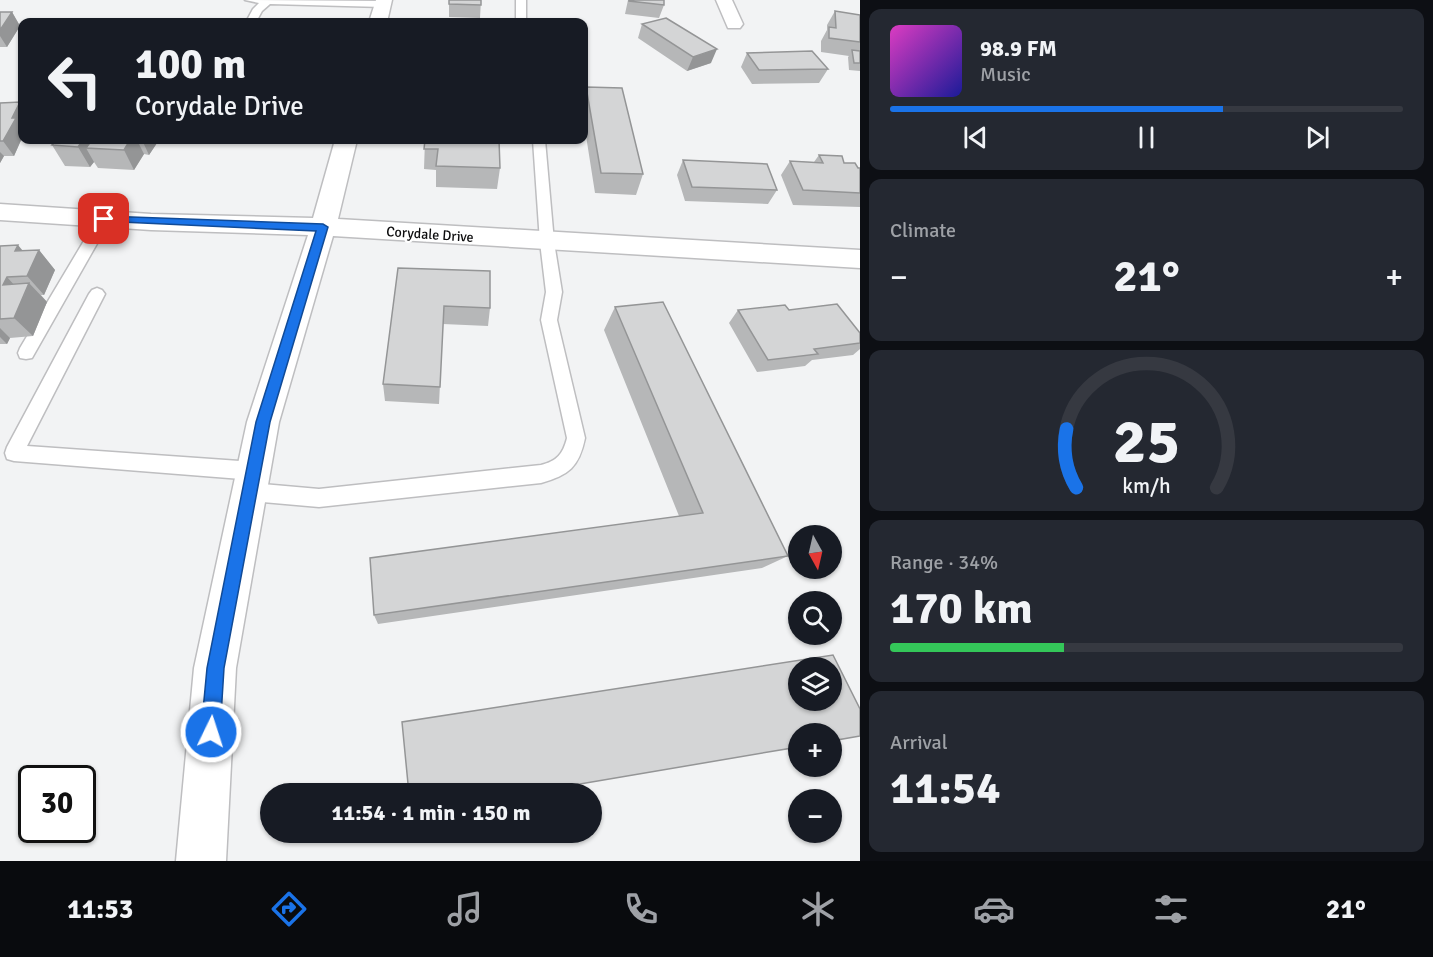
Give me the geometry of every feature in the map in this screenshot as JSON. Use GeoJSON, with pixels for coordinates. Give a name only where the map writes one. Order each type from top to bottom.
{"type":"FeatureCollection","features":[{"type":"Feature","properties":{"kind":"street"},"geometry":{"type":"LineString","coordinates":[[724,0],[734,24]]}},
{"type":"Feature","properties":{"kind":"street"},"geometry":{"type":"LineString","coordinates":[[379,18],[384,2]]}},
{"type":"Feature","properties":{"kind":"street"},"geometry":{"type":"LineString","coordinates":[[201,861],[215,668],[263,422],[323,227],[345,144]]}},
{"type":"Feature","properties":{"kind":"street","name":"Corydale Drive"},"geometry":{"type":"LineString","coordinates":[[0,212],[104,219],[323,227],[860,259]]}},
{"type":"Feature","properties":{"kind":"lane"},"geometry":{"type":"LineString","coordinates":[[250,0],[384,2]]}},
{"type":"Feature","properties":{"kind":"lane"},"geometry":{"type":"LineString","coordinates":[[520,0],[521,18]]}},
{"type":"Feature","properties":{"kind":"lane"},"geometry":{"type":"LineString","coordinates":[[253,18],[258,9],[267,2]]}},
{"type":"Feature","properties":{"kind":"lane"},"geometry":{"type":"LineString","coordinates":[[97,294],[14,453],[252,481],[319,498],[541,474],[561,469],[573,455],[576,438],[549,320],[554,292],[547,242],[539,144]]}},
{"type":"Feature","properties":{"kind":"lane"},"geometry":{"type":"LineString","coordinates":[[27,353],[104,219]]}},
{"type":"Feature","properties":{"kind":"building"},"geometry":{"type":"Polygon","coordinates":[[[449,0],[481,0],[481,5],[449,4],[449,0]]]}},
{"type":"Feature","properties":{"kind":"building"},"geometry":{"type":"Polygon","coordinates":[[[664,0],[664,5],[629,1],[664,0]]]}},
{"type":"Feature","properties":{"kind":"building"},"geometry":{"type":"Polygon","coordinates":[[[835,11],[860,15],[860,42],[829,38],[829,27],[836,28],[835,11]]]}},
{"type":"Feature","properties":{"kind":"building"},"geometry":{"type":"Polygon","coordinates":[[[0,12],[12,12],[0,30],[0,12]]]}},
{"type":"Feature","properties":{"kind":"building"},"geometry":{"type":"Polygon","coordinates":[[[666,18],[717,49],[693,57],[642,24],[666,18]]]}},
{"type":"Feature","properties":{"kind":"building"},"geometry":{"type":"Polygon","coordinates":[[[852,50],[860,51],[860,63],[854,63],[852,50]]]}},
{"type":"Feature","properties":{"kind":"building"},"geometry":{"type":"Polygon","coordinates":[[[812,51],[828,69],[759,70],[747,53],[812,51]]]}},
{"type":"Feature","properties":{"kind":"building"},"geometry":{"type":"Polygon","coordinates":[[[588,87],[622,88],[643,174],[601,173],[588,87]]]}},
{"type":"Feature","properties":{"kind":"building"},"geometry":{"type":"Polygon","coordinates":[[[18,102],[12,118],[16,118],[3,141],[0,141],[0,103],[18,102]]]}},
{"type":"Feature","properties":{"kind":"building"},"geometry":{"type":"Polygon","coordinates":[[[53,144],[80,144],[78,147],[53,144]]]}},
{"type":"Feature","properties":{"kind":"building"},"geometry":{"type":"Polygon","coordinates":[[[89,144],[128,144],[124,150],[86,148],[89,144]]]}},
{"type":"Feature","properties":{"kind":"building"},"geometry":{"type":"Polygon","coordinates":[[[425,144],[499,144],[500,168],[436,166],[438,149],[424,149],[425,144]]]}},
{"type":"Feature","properties":{"kind":"building"},"geometry":{"type":"Polygon","coordinates":[[[819,155],[842,156],[844,163],[855,163],[860,168],[860,193],[803,190],[790,161],[823,163],[819,155]]]}},
{"type":"Feature","properties":{"kind":"building"},"geometry":{"type":"Polygon","coordinates":[[[683,160],[767,164],[777,190],[692,187],[683,160]]]}},
{"type":"Feature","properties":{"kind":"building"},"geometry":{"type":"Polygon","coordinates":[[[18,245],[15,251],[39,250],[27,276],[7,277],[3,285],[29,283],[14,318],[0,319],[0,246],[18,245]]]}},
{"type":"Feature","properties":{"kind":"building"},"geometry":{"type":"Polygon","coordinates":[[[398,268],[490,271],[490,308],[444,306],[440,387],[383,384],[398,268]]]}},
{"type":"Feature","properties":{"kind":"building"},"geometry":{"type":"Polygon","coordinates":[[[663,302],[788,556],[374,615],[370,558],[703,513],[615,307],[663,302]]]}},
{"type":"Feature","properties":{"kind":"building"},"geometry":{"type":"Polygon","coordinates":[[[837,304],[860,333],[860,343],[814,349],[818,354],[768,360],[738,310],[785,305],[789,310],[837,304]]]}},
{"type":"Feature","properties":{"kind":"building"},"geometry":{"type":"Polygon","coordinates":[[[788,662],[788,711],[842,711],[842,673],[860,709],[860,736],[842,739],[842,723],[788,723],[788,749],[586,783],[408,783],[402,722],[788,662]]]}},
{"type":"Feature","properties":{"kind":"route"},"geometry":{"type":"LineString","coordinates":[[104,219],[323,227],[263,422],[215,668],[211,732]]}}]}
